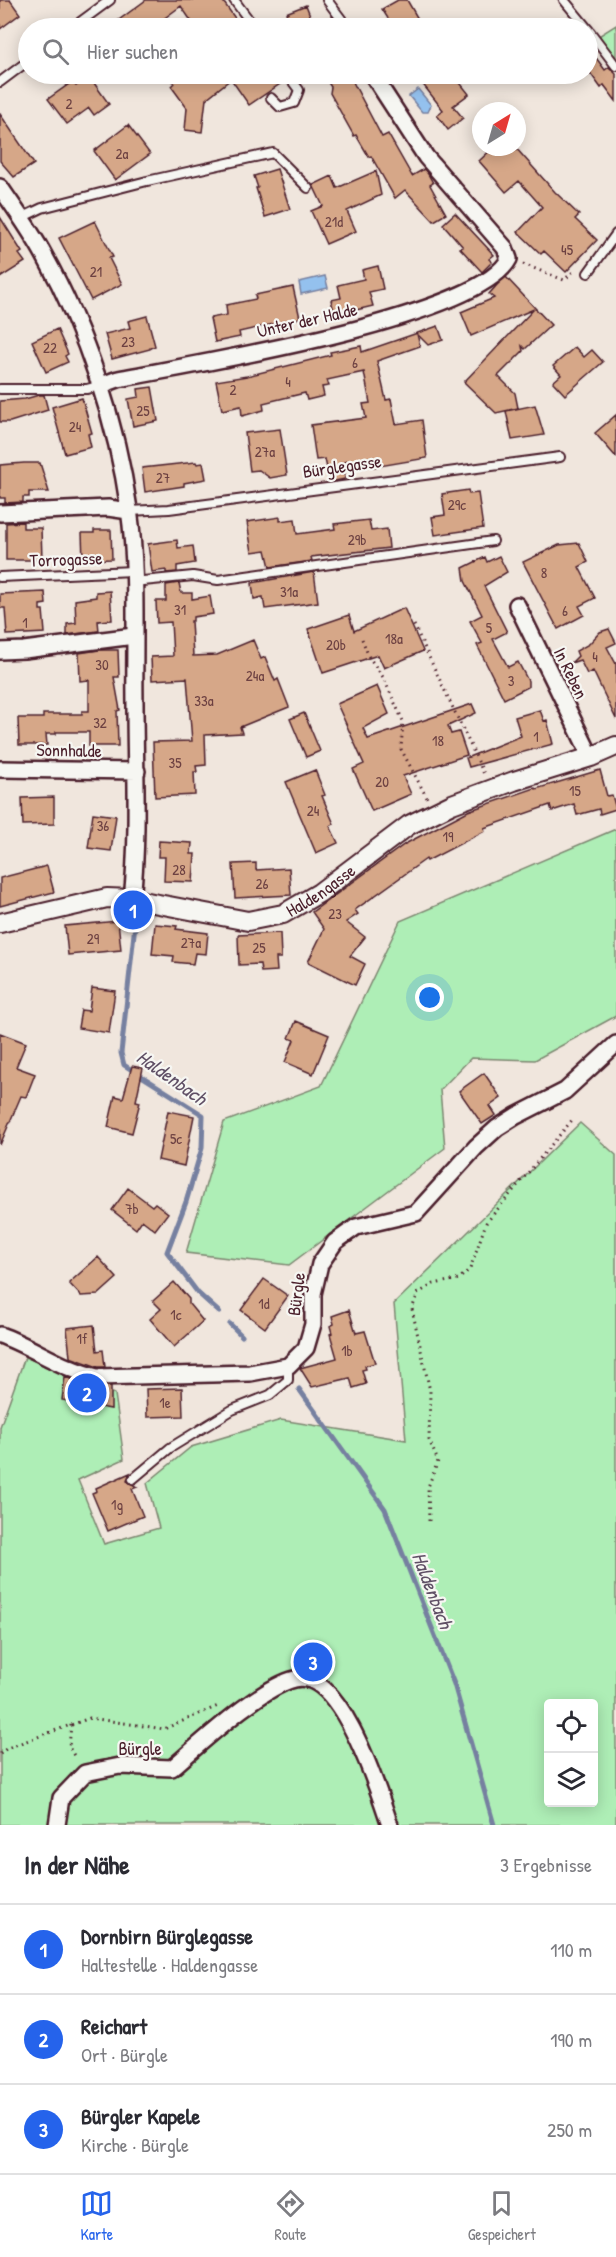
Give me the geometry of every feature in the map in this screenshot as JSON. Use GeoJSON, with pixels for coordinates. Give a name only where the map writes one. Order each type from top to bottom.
{"type":"FeatureCollection","features":[{"type":"Feature","properties":{"kind":"street"},"geometry":{"type":"LineString","coordinates":[[379,84],[426,157],[505,248],[509,259]]}},
{"type":"Feature","properties":{"kind":"street"},"geometry":{"type":"LineString","coordinates":[[0,187],[45,255],[70,307],[99,386],[118,452],[129,511],[138,771],[132,899]]}},
{"type":"Feature","properties":{"kind":"street","name":"Unter der Halde"},"geometry":{"type":"LineString","coordinates":[[99,386],[118,379],[330,336],[414,314],[453,299],[486,280],[504,268],[509,259]]}},
{"type":"Feature","properties":{"kind":"street","name":"Bürglegasse"},"geometry":{"type":"LineString","coordinates":[[0,513],[108,508],[129,511]]}},
{"type":"Feature","properties":{"kind":"street","name":"In Reben"},"geometry":{"type":"LineString","coordinates":[[516,605],[591,757]]}},
{"type":"Feature","properties":{"kind":"street"},"geometry":{"type":"LineString","coordinates":[[0,651],[134,636]]}},
{"type":"Feature","properties":{"kind":"street","name":"Haldengasse"},"geometry":{"type":"LineString","coordinates":[[0,923],[107,898],[132,899],[248,921],[283,914],[319,893],[409,825],[491,789],[591,757],[616,746]]}},
{"type":"Feature","properties":{"kind":"street","name":"Sonnhalde"},"geometry":{"type":"LineString","coordinates":[[0,769],[138,771]]}},
{"type":"Feature","properties":{"kind":"street","name":"Bürgle"},"geometry":{"type":"LineString","coordinates":[[288,1366],[306,1348],[313,1324],[314,1294],[320,1264],[335,1242],[356,1227],[416,1213],[497,1128],[565,1091],[616,1044]]}},
{"type":"Feature","properties":{"kind":"street"},"geometry":{"type":"LineString","coordinates":[[0,1335],[24,1343],[77,1372],[97,1377],[250,1373],[288,1366]]}},
{"type":"Feature","properties":{"kind":"street","name":"Bürgle"},"geometry":{"type":"LineString","coordinates":[[85,1773],[120,1766],[172,1768],[272,1689],[296,1678],[312,1681],[326,1691],[355,1733],[368,1761],[390,1825]]}},
{"type":"Feature","properties":{"kind":"street"},"geometry":{"type":"LineString","coordinates":[[57,1825],[61,1798],[85,1773]]}},
{"type":"Feature","properties":{"kind":"lane"},"geometry":{"type":"LineString","coordinates":[[86,18],[110,0]]}},
{"type":"Feature","properties":{"kind":"lane"},"geometry":{"type":"LineString","coordinates":[[234,0],[248,18]]}},
{"type":"Feature","properties":{"kind":"lane"},"geometry":{"type":"LineString","coordinates":[[327,0],[340,18]]}},
{"type":"Feature","properties":{"kind":"lane"},"geometry":{"type":"LineString","coordinates":[[564,0],[578,18]]}},
{"type":"Feature","properties":{"kind":"lane"},"geometry":{"type":"LineString","coordinates":[[598,43],[616,66]]}},
{"type":"Feature","properties":{"kind":"lane"},"geometry":{"type":"LineString","coordinates":[[0,82],[18,68]]}},
{"type":"Feature","properties":{"kind":"lane"},"geometry":{"type":"LineString","coordinates":[[271,98],[280,107],[294,103],[299,90],[294,84]]}},
{"type":"Feature","properties":{"kind":"lane"},"geometry":{"type":"LineString","coordinates":[[21,218],[42,208],[273,153],[308,189]]}},
{"type":"Feature","properties":{"kind":"lane"},"geometry":{"type":"LineString","coordinates":[[588,273],[616,234]]}},
{"type":"Feature","properties":{"kind":"lane"},"geometry":{"type":"LineString","coordinates":[[0,389],[87,389],[99,386]]}},
{"type":"Feature","properties":{"kind":"lane","name":"Bürglegasse"},"geometry":{"type":"LineString","coordinates":[[129,511],[169,509],[560,457]]}},
{"type":"Feature","properties":{"kind":"lane"},"geometry":{"type":"LineString","coordinates":[[133,577],[194,576],[218,580],[493,541]]}},
{"type":"Feature","properties":{"kind":"lane","name":"Torrogasse"},"geometry":{"type":"LineString","coordinates":[[0,577],[133,577]]}},
{"type":"Feature","properties":{"kind":"lane"},"geometry":{"type":"LineString","coordinates":[[134,1479],[170,1448],[232,1410],[270,1395],[288,1380],[288,1366]]}},
{"type":"Feature","properties":{"kind":"path"},"geometry":{"type":"LineString","coordinates":[[509,259],[564,280],[582,264]]}},
{"type":"Feature","properties":{"kind":"path"},"geometry":{"type":"LineString","coordinates":[[414,625],[491,789]]}},
{"type":"Feature","properties":{"kind":"path"},"geometry":{"type":"LineString","coordinates":[[362,639],[403,721],[401,749],[435,812]]}},
{"type":"Feature","properties":{"kind":"path"},"geometry":{"type":"LineString","coordinates":[[429,1521],[428,1487],[438,1461],[429,1440],[430,1391],[412,1309],[418,1293],[434,1284],[459,1279],[470,1269],[486,1223],[573,1119]]}},
{"type":"Feature","properties":{"kind":"path"},"geometry":{"type":"LineString","coordinates":[[0,1754],[7,1748],[90,1718],[164,1729],[234,1699],[250,1705]]}},
{"type":"Feature","properties":{"kind":"path"},"geometry":{"type":"LineString","coordinates":[[71,1725],[69,1747],[85,1773]]}},
{"type":"Feature","properties":{"kind":"green space"},"geometry":{"type":"Polygon","coordinates":[[[616,25],[616,62],[598,38],[616,25]]]}},
{"type":"Feature","properties":{"kind":"green space"},"geometry":{"type":"Polygon","coordinates":[[[616,829],[616,1016],[535,1060],[471,1058],[440,1090],[445,1148],[289,1265],[186,1253],[224,1122],[321,1086],[400,921],[616,829]]]}},
{"type":"Feature","properties":{"kind":"green space"},"geometry":{"type":"Polygon","coordinates":[[[580,1123],[616,1155],[616,1825],[0,1825],[0,1427],[25,1357],[115,1394],[124,1459],[78,1480],[104,1544],[159,1528],[147,1483],[191,1447],[281,1420],[406,1440],[394,1304],[580,1123]]]}},
{"type":"Feature","properties":{"kind":"water"},"geometry":{"type":"Polygon","coordinates":[[[418,89],[431,105],[428,112],[422,112],[409,96],[418,89]]]}},
{"type":"Feature","properties":{"kind":"water"},"geometry":{"type":"Polygon","coordinates":[[[325,276],[328,288],[301,294],[299,282],[325,276]]]}},
{"type":"Feature","properties":{"kind":"building"},"geometry":{"type":"Polygon","coordinates":[[[0,0],[10,0],[20,14],[0,29],[0,0]]]}},
{"type":"Feature","properties":{"kind":"building"},"geometry":{"type":"Polygon","coordinates":[[[146,0],[222,0],[235,18],[189,18],[181,6],[165,18],[122,18],[146,0]]]}},
{"type":"Feature","properties":{"kind":"building"},"geometry":{"type":"Polygon","coordinates":[[[398,0],[407,0],[417,18],[388,18],[382,9],[398,0]]]}},
{"type":"Feature","properties":{"kind":"building"},"geometry":{"type":"Polygon","coordinates":[[[306,5],[311,18],[288,18],[286,13],[306,5]]]}},
{"type":"Feature","properties":{"kind":"building"},"geometry":{"type":"Polygon","coordinates":[[[598,61],[605,70],[609,67],[616,74],[616,101],[604,85],[601,88],[598,84],[598,61]]]}},
{"type":"Feature","properties":{"kind":"building"},"geometry":{"type":"Polygon","coordinates":[[[69,84],[76,86],[95,84],[109,104],[94,115],[89,108],[67,124],[48,99],[69,84]]]}},
{"type":"Feature","properties":{"kind":"building"},"geometry":{"type":"Polygon","coordinates":[[[173,84],[225,84],[206,99],[202,132],[185,130],[187,108],[171,86],[173,84]]]}},
{"type":"Feature","properties":{"kind":"building"},"geometry":{"type":"Polygon","coordinates":[[[234,84],[280,84],[249,105],[234,84]]]}},
{"type":"Feature","properties":{"kind":"building"},"geometry":{"type":"Polygon","coordinates":[[[329,84],[354,84],[382,137],[388,134],[412,176],[424,169],[428,174],[433,183],[430,185],[446,214],[434,221],[405,190],[395,198],[371,156],[369,157],[356,135],[354,136],[330,93],[329,84]]]}},
{"type":"Feature","properties":{"kind":"building"},"geometry":{"type":"Polygon","coordinates":[[[423,84],[461,84],[469,94],[453,106],[463,118],[448,130],[437,115],[443,110],[423,84]]]}},
{"type":"Feature","properties":{"kind":"building"},"geometry":{"type":"Polygon","coordinates":[[[0,114],[34,164],[14,177],[0,161],[0,114]]]}},
{"type":"Feature","properties":{"kind":"building"},"geometry":{"type":"Polygon","coordinates":[[[128,125],[150,154],[115,180],[94,151],[128,125]]]}},
{"type":"Feature","properties":{"kind":"building"},"geometry":{"type":"Polygon","coordinates":[[[484,156],[523,156],[579,215],[575,219],[597,240],[566,272],[544,251],[541,254],[518,232],[542,207],[519,181],[506,192],[479,161],[484,156]]]}},
{"type":"Feature","properties":{"kind":"building"},"geometry":{"type":"Polygon","coordinates":[[[277,169],[290,209],[265,217],[254,176],[277,169]]]}},
{"type":"Feature","properties":{"kind":"building"},"geometry":{"type":"Polygon","coordinates":[[[376,171],[381,195],[347,211],[356,231],[326,244],[311,211],[323,206],[313,185],[332,176],[337,188],[376,171]]]}},
{"type":"Feature","properties":{"kind":"building"},"geometry":{"type":"Polygon","coordinates":[[[455,213],[494,255],[489,259],[492,262],[482,272],[460,248],[463,247],[443,224],[455,213]]]}},
{"type":"Feature","properties":{"kind":"building"},"geometry":{"type":"Polygon","coordinates":[[[0,217],[22,252],[19,254],[25,262],[0,278],[0,217]]]}},
{"type":"Feature","properties":{"kind":"building"},"geometry":{"type":"Polygon","coordinates":[[[95,221],[113,257],[109,258],[122,284],[91,300],[59,238],[95,221]]]}},
{"type":"Feature","properties":{"kind":"building"},"geometry":{"type":"Polygon","coordinates":[[[378,266],[383,289],[369,292],[373,306],[335,315],[331,300],[341,298],[338,285],[364,279],[362,270],[378,266]]]}},
{"type":"Feature","properties":{"kind":"building"},"geometry":{"type":"Polygon","coordinates":[[[505,276],[551,325],[525,349],[522,346],[523,351],[498,376],[515,393],[518,408],[496,413],[464,382],[534,309],[471,336],[461,312],[494,298],[489,294],[505,276]]]}},
{"type":"Feature","properties":{"kind":"building"},"geometry":{"type":"Polygon","coordinates":[[[293,287],[300,318],[239,332],[240,337],[215,342],[210,318],[227,315],[226,305],[256,299],[255,295],[293,287]]]}},
{"type":"Feature","properties":{"kind":"building"},"geometry":{"type":"Polygon","coordinates":[[[147,316],[155,346],[112,359],[105,334],[130,328],[128,321],[147,316]]]}},
{"type":"Feature","properties":{"kind":"building"},"geometry":{"type":"Polygon","coordinates":[[[438,326],[443,340],[428,345],[417,334],[420,346],[377,361],[386,400],[391,399],[396,424],[422,420],[427,458],[374,467],[373,457],[344,462],[345,479],[330,482],[325,459],[316,460],[311,425],[366,418],[363,404],[370,403],[364,372],[327,380],[329,386],[322,387],[324,396],[307,400],[305,393],[263,403],[264,410],[242,416],[241,406],[222,410],[216,381],[247,376],[331,355],[330,352],[361,346],[362,352],[438,326]]]}},
{"type":"Feature","properties":{"kind":"building"},"geometry":{"type":"Polygon","coordinates":[[[57,329],[68,354],[65,356],[68,362],[46,372],[32,341],[57,329]]]}},
{"type":"Feature","properties":{"kind":"building"},"geometry":{"type":"Polygon","coordinates":[[[575,347],[584,357],[592,350],[603,362],[565,395],[553,382],[561,375],[553,366],[575,347]]]}},
{"type":"Feature","properties":{"kind":"building"},"geometry":{"type":"Polygon","coordinates":[[[152,387],[158,421],[133,426],[128,399],[139,397],[138,389],[152,387]]]}},
{"type":"Feature","properties":{"kind":"building"},"geometry":{"type":"Polygon","coordinates":[[[44,395],[48,410],[10,422],[0,422],[0,401],[25,399],[44,395]]]}},
{"type":"Feature","properties":{"kind":"building"},"geometry":{"type":"Polygon","coordinates":[[[82,398],[92,433],[88,434],[91,447],[65,454],[52,407],[82,398]]]}},
{"type":"Feature","properties":{"kind":"building"},"geometry":{"type":"Polygon","coordinates":[[[535,405],[544,435],[512,440],[506,411],[535,405]]]}},
{"type":"Feature","properties":{"kind":"building"},"geometry":{"type":"Polygon","coordinates":[[[616,415],[616,457],[595,433],[616,415]]]}},
{"type":"Feature","properties":{"kind":"building"},"geometry":{"type":"Polygon","coordinates":[[[280,429],[287,475],[270,478],[259,470],[250,471],[245,433],[280,429]]]}},
{"type":"Feature","properties":{"kind":"building"},"geometry":{"type":"Polygon","coordinates":[[[196,462],[197,464],[203,463],[206,479],[184,483],[184,486],[145,492],[142,468],[196,462]]]}},
{"type":"Feature","properties":{"kind":"building"},"geometry":{"type":"Polygon","coordinates":[[[40,463],[49,492],[29,492],[29,497],[23,497],[23,502],[5,503],[5,498],[0,498],[0,465],[40,463]]]}},
{"type":"Feature","properties":{"kind":"building"},"geometry":{"type":"Polygon","coordinates":[[[468,490],[469,494],[478,493],[483,528],[435,535],[432,517],[445,515],[442,494],[468,490]]]}},
{"type":"Feature","properties":{"kind":"building"},"geometry":{"type":"Polygon","coordinates":[[[280,517],[280,521],[295,519],[297,534],[335,529],[334,524],[369,520],[371,531],[387,529],[389,548],[311,557],[312,561],[270,567],[266,550],[252,552],[247,522],[280,517]]]}},
{"type":"Feature","properties":{"kind":"building"},"geometry":{"type":"Polygon","coordinates":[[[23,522],[23,528],[41,528],[42,560],[6,560],[6,523],[23,522]]]}},
{"type":"Feature","properties":{"kind":"building"},"geometry":{"type":"Polygon","coordinates":[[[94,530],[111,530],[112,559],[83,560],[82,533],[94,533],[94,530]]]}},
{"type":"Feature","properties":{"kind":"building"},"geometry":{"type":"Polygon","coordinates":[[[177,540],[178,548],[193,546],[195,563],[177,566],[177,572],[166,573],[166,570],[152,572],[148,544],[177,540]]]}},
{"type":"Feature","properties":{"kind":"building"},"geometry":{"type":"Polygon","coordinates":[[[579,543],[588,562],[579,567],[595,598],[579,606],[584,615],[558,629],[523,562],[559,545],[579,543]]]}},
{"type":"Feature","properties":{"kind":"building"},"geometry":{"type":"Polygon","coordinates":[[[499,556],[507,572],[484,586],[507,632],[493,639],[508,667],[518,662],[528,681],[528,687],[504,699],[477,645],[482,643],[470,621],[482,615],[465,581],[463,568],[485,557],[487,562],[499,556]]]}},
{"type":"Feature","properties":{"kind":"building"},"geometry":{"type":"Polygon","coordinates":[[[314,572],[318,602],[265,609],[263,597],[254,599],[252,583],[314,572]]]}},
{"type":"Feature","properties":{"kind":"building"},"geometry":{"type":"Polygon","coordinates":[[[179,583],[181,593],[192,593],[192,599],[210,596],[213,614],[193,617],[191,621],[193,656],[217,655],[253,640],[261,659],[265,657],[275,681],[278,679],[289,707],[240,727],[242,733],[205,735],[206,765],[196,766],[195,795],[155,797],[153,742],[192,741],[187,678],[152,680],[151,657],[173,656],[171,622],[157,623],[156,601],[166,601],[166,585],[179,583]]]}},
{"type":"Feature","properties":{"kind":"building"},"geometry":{"type":"Polygon","coordinates":[[[110,591],[112,620],[98,621],[99,631],[67,635],[67,624],[76,623],[75,600],[96,597],[96,592],[110,591]]]}},
{"type":"Feature","properties":{"kind":"building"},"geometry":{"type":"Polygon","coordinates":[[[45,592],[46,604],[40,605],[40,610],[43,610],[45,633],[7,635],[5,608],[0,608],[0,594],[45,592]]]}},
{"type":"Feature","properties":{"kind":"building"},"geometry":{"type":"Polygon","coordinates":[[[404,608],[423,651],[384,668],[378,655],[323,673],[308,629],[349,615],[354,631],[404,608]]]}},
{"type":"Feature","properties":{"kind":"building"},"geometry":{"type":"Polygon","coordinates":[[[609,629],[616,643],[607,647],[616,664],[616,719],[593,671],[587,674],[580,660],[571,663],[578,656],[576,651],[589,644],[600,632],[609,629]]]}},
{"type":"Feature","properties":{"kind":"building"},"geometry":{"type":"Polygon","coordinates":[[[118,650],[119,677],[114,677],[120,710],[117,711],[118,746],[89,746],[89,732],[56,732],[56,734],[46,734],[47,745],[19,745],[18,718],[43,718],[43,714],[82,714],[82,711],[89,711],[89,680],[80,681],[79,653],[118,650]]]}},
{"type":"Feature","properties":{"kind":"building"},"geometry":{"type":"Polygon","coordinates":[[[377,686],[389,714],[363,728],[368,739],[472,704],[476,713],[448,726],[451,734],[459,732],[467,755],[403,776],[411,794],[372,811],[353,769],[364,764],[337,704],[377,686]]]}},
{"type":"Feature","properties":{"kind":"building"},"geometry":{"type":"Polygon","coordinates":[[[540,710],[544,721],[547,720],[553,744],[469,767],[466,758],[521,736],[515,717],[540,710]]]}},
{"type":"Feature","properties":{"kind":"building"},"geometry":{"type":"Polygon","coordinates":[[[304,713],[320,751],[306,757],[290,719],[304,713]]]}},
{"type":"Feature","properties":{"kind":"building"},"geometry":{"type":"Polygon","coordinates":[[[315,770],[325,795],[322,796],[334,824],[330,826],[338,843],[316,853],[286,782],[315,770]]]}},
{"type":"Feature","properties":{"kind":"building"},"geometry":{"type":"Polygon","coordinates":[[[600,770],[607,796],[612,795],[616,809],[600,814],[599,809],[577,815],[574,804],[552,811],[550,805],[484,828],[485,831],[427,861],[426,859],[355,910],[358,914],[346,922],[365,937],[350,956],[365,964],[355,985],[308,962],[324,929],[312,912],[405,844],[468,811],[535,788],[600,770]]]}},
{"type":"Feature","properties":{"kind":"building"},"geometry":{"type":"Polygon","coordinates":[[[54,797],[54,824],[23,825],[22,798],[54,797]]]}},
{"type":"Feature","properties":{"kind":"building"},"geometry":{"type":"Polygon","coordinates":[[[93,813],[116,816],[111,851],[88,848],[93,813]]]}},
{"type":"Feature","properties":{"kind":"building"},"geometry":{"type":"Polygon","coordinates":[[[159,841],[192,843],[191,854],[195,854],[193,882],[164,881],[165,857],[158,857],[159,841]]]}},
{"type":"Feature","properties":{"kind":"building"},"geometry":{"type":"Polygon","coordinates":[[[256,863],[256,870],[289,868],[291,895],[235,898],[233,864],[256,863]]]}},
{"type":"Feature","properties":{"kind":"building"},"geometry":{"type":"Polygon","coordinates":[[[47,866],[54,892],[0,906],[0,878],[47,866]]]}},
{"type":"Feature","properties":{"kind":"building"},"geometry":{"type":"Polygon","coordinates":[[[118,921],[121,950],[68,955],[65,926],[118,921]]]}},
{"type":"Feature","properties":{"kind":"building"},"geometry":{"type":"Polygon","coordinates":[[[155,924],[208,933],[206,954],[195,953],[193,964],[173,962],[174,956],[152,954],[155,924]]]}},
{"type":"Feature","properties":{"kind":"building"},"geometry":{"type":"Polygon","coordinates":[[[280,933],[281,958],[276,958],[277,971],[261,972],[260,964],[239,965],[238,935],[280,933]]]}},
{"type":"Feature","properties":{"kind":"building"},"geometry":{"type":"Polygon","coordinates":[[[92,988],[115,991],[109,1033],[78,1028],[81,1010],[89,1011],[92,988]]]}},
{"type":"Feature","properties":{"kind":"building"},"geometry":{"type":"Polygon","coordinates":[[[296,1021],[329,1035],[313,1074],[285,1062],[294,1040],[289,1038],[296,1021]]]}},
{"type":"Feature","properties":{"kind":"building"},"geometry":{"type":"Polygon","coordinates":[[[0,1033],[26,1043],[16,1067],[35,1074],[26,1097],[21,1096],[0,1145],[0,1033]]]}},
{"type":"Feature","properties":{"kind":"building"},"geometry":{"type":"Polygon","coordinates":[[[132,1066],[143,1068],[136,1101],[140,1102],[132,1133],[108,1127],[115,1096],[123,1098],[132,1066]]]}},
{"type":"Feature","properties":{"kind":"building"},"geometry":{"type":"Polygon","coordinates":[[[484,1073],[501,1098],[490,1106],[496,1115],[482,1124],[459,1091],[484,1073]]]}},
{"type":"Feature","properties":{"kind":"building"},"geometry":{"type":"Polygon","coordinates":[[[168,1111],[194,1116],[184,1166],[158,1160],[168,1111]]]}},
{"type":"Feature","properties":{"kind":"building"},"geometry":{"type":"Polygon","coordinates":[[[128,1188],[152,1206],[155,1203],[168,1213],[155,1230],[142,1220],[136,1229],[112,1210],[128,1188]]]}},
{"type":"Feature","properties":{"kind":"building"},"geometry":{"type":"Polygon","coordinates":[[[98,1257],[117,1278],[98,1295],[81,1296],[69,1283],[98,1257]]]}},
{"type":"Feature","properties":{"kind":"building"},"geometry":{"type":"Polygon","coordinates":[[[264,1279],[288,1296],[265,1328],[241,1310],[264,1279]]]}},
{"type":"Feature","properties":{"kind":"building"},"geometry":{"type":"Polygon","coordinates":[[[174,1282],[189,1299],[189,1304],[203,1321],[174,1347],[150,1319],[161,1309],[153,1301],[174,1282]]]}},
{"type":"Feature","properties":{"kind":"building"},"geometry":{"type":"Polygon","coordinates":[[[349,1310],[356,1333],[365,1331],[375,1363],[365,1366],[366,1369],[362,1370],[366,1384],[353,1388],[350,1378],[312,1387],[300,1368],[337,1358],[330,1334],[332,1333],[330,1326],[334,1324],[332,1316],[349,1310]]]}},
{"type":"Feature","properties":{"kind":"building"},"geometry":{"type":"Polygon","coordinates":[[[94,1325],[97,1351],[103,1350],[105,1367],[98,1367],[70,1357],[67,1328],[94,1325]]]}},
{"type":"Feature","properties":{"kind":"building"},"geometry":{"type":"Polygon","coordinates":[[[65,1377],[94,1386],[111,1386],[111,1409],[62,1400],[65,1377]]]}},
{"type":"Feature","properties":{"kind":"building"},"geometry":{"type":"Polygon","coordinates":[[[182,1388],[183,1416],[147,1417],[146,1389],[182,1388]]]}},
{"type":"Feature","properties":{"kind":"building"},"geometry":{"type":"Polygon","coordinates":[[[130,1473],[127,1481],[137,1487],[132,1489],[143,1516],[108,1531],[92,1493],[97,1491],[96,1488],[130,1473]]]}},
{"type":"Feature","properties":{"kind":"waterway","name":"Haldenbach"},"geometry":{"type":"LineString","coordinates":[[136,915],[121,1053],[124,1065],[203,1115],[202,1148],[186,1202],[167,1252],[198,1293],[219,1312]]}},
{"type":"Feature","properties":{"kind":"waterway","name":"Haldenbach"},"geometry":{"type":"LineString","coordinates":[[230,1324],[242,1336]]}},
{"type":"Feature","properties":{"kind":"waterway","name":"Haldenbach"},"geometry":{"type":"LineString","coordinates":[[299,1389],[385,1509],[454,1684],[494,1825]]}},
{"type":"Feature","properties":{"kind":"place","name":"Dornbirn Bürglegasse"},"geometry":{"type":"Point","coordinates":[133,910]}},
{"type":"Feature","properties":{"kind":"place","name":"Reichart"},"geometry":{"type":"Point","coordinates":[87,1393]}},
{"type":"Feature","properties":{"kind":"place","name":"Bürgler Kapele"},"geometry":{"type":"Point","coordinates":[313,1662]}}]}
